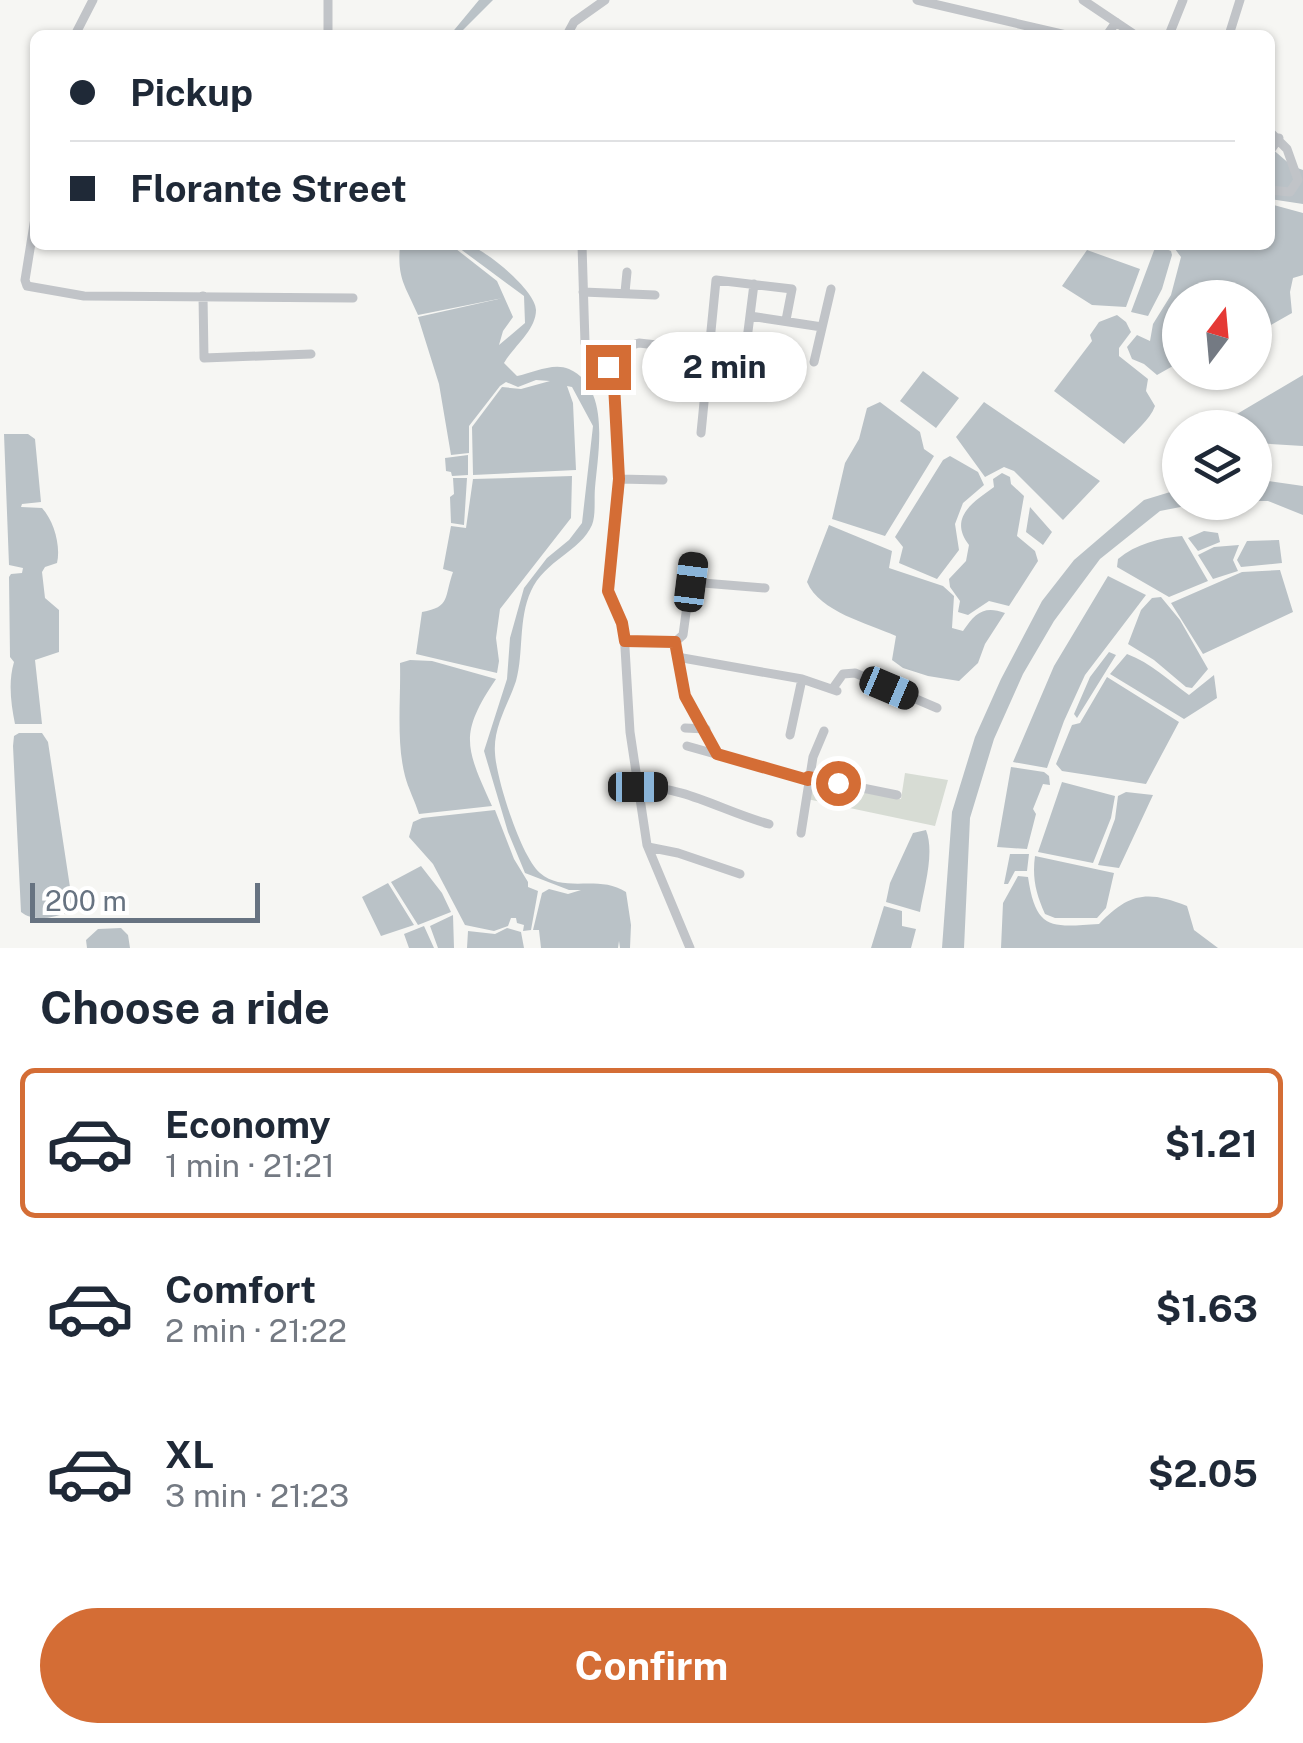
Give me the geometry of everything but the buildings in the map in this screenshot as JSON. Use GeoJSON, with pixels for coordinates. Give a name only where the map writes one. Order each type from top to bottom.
{"type":"FeatureCollection","features":[{"type":"Feature","properties":{"kind":"street"},"geometry":{"type":"LineString","coordinates":[[78,30],[93,0]]}},
{"type":"Feature","properties":{"kind":"street"},"geometry":{"type":"LineString","coordinates":[[328,0],[328,30]]}},
{"type":"Feature","properties":{"kind":"street"},"geometry":{"type":"LineString","coordinates":[[569,30],[604,0]]}},
{"type":"Feature","properties":{"kind":"street"},"geometry":{"type":"LineString","coordinates":[[917,0],[1045,30]]}},
{"type":"Feature","properties":{"kind":"street"},"geometry":{"type":"LineString","coordinates":[[1082,0],[1128,30]]}},
{"type":"Feature","properties":{"kind":"street"},"geometry":{"type":"LineString","coordinates":[[1170,30],[1182,0]]}},
{"type":"Feature","properties":{"kind":"street"},"geometry":{"type":"LineString","coordinates":[[1230,30],[1240,0]]}},
{"type":"Feature","properties":{"kind":"street"},"geometry":{"type":"LineString","coordinates":[[1110,30],[1116,22]]}},
{"type":"Feature","properties":{"kind":"street"},"geometry":{"type":"LineString","coordinates":[[1275,135],[1298,180],[1290,192],[1275,190]]}},
{"type":"Feature","properties":{"kind":"street"},"geometry":{"type":"LineString","coordinates":[[30,249],[27,286],[84,296],[354,298]]}},
{"type":"Feature","properties":{"kind":"street"},"geometry":{"type":"LineString","coordinates":[[582,250],[585,342],[608,367],[614,384],[619,479],[608,591],[625,641],[630,732],[638,787],[648,847],[690,948]]}},
{"type":"Feature","properties":{"kind":"street"},"geometry":{"type":"LineString","coordinates":[[626,292],[627,272]]}},
{"type":"Feature","properties":{"kind":"street"},"geometry":{"type":"LineString","coordinates":[[701,432],[716,280],[792,289],[786,320]]}},
{"type":"Feature","properties":{"kind":"street"},"geometry":{"type":"LineString","coordinates":[[608,367],[630,364],[629,346],[639,343],[746,354],[754,284]]}},
{"type":"Feature","properties":{"kind":"street"},"geometry":{"type":"LineString","coordinates":[[814,362],[831,289]]}},
{"type":"Feature","properties":{"kind":"street"},"geometry":{"type":"LineString","coordinates":[[582,292],[655,295]]}},
{"type":"Feature","properties":{"kind":"street"},"geometry":{"type":"LineString","coordinates":[[203,296],[204,358],[310,354]]}},
{"type":"Feature","properties":{"kind":"street"},"geometry":{"type":"LineString","coordinates":[[750,316],[822,327]]}},
{"type":"Feature","properties":{"kind":"street"},"geometry":{"type":"LineString","coordinates":[[619,479],[663,480]]}},
{"type":"Feature","properties":{"kind":"street"},"geometry":{"type":"LineString","coordinates":[[625,641],[675,642],[684,635],[693,561]]}},
{"type":"Feature","properties":{"kind":"street"},"geometry":{"type":"LineString","coordinates":[[691,582],[765,588]]}},
{"type":"Feature","properties":{"kind":"street"},"geometry":{"type":"LineString","coordinates":[[675,642],[695,728],[717,754]]}},
{"type":"Feature","properties":{"kind":"street"},"geometry":{"type":"LineString","coordinates":[[677,657],[802,678],[835,690],[843,674],[855,673],[937,708]]}},
{"type":"Feature","properties":{"kind":"street"},"geometry":{"type":"LineString","coordinates":[[790,734],[802,678]]}},
{"type":"Feature","properties":{"kind":"street"},"geometry":{"type":"LineString","coordinates":[[695,728],[691,748],[808,778],[896,795]]}},
{"type":"Feature","properties":{"kind":"street"},"geometry":{"type":"LineString","coordinates":[[802,833],[808,778],[824,731]]}},
{"type":"Feature","properties":{"kind":"street"},"geometry":{"type":"LineString","coordinates":[[638,787],[674,789],[731,814],[769,824]]}},
{"type":"Feature","properties":{"kind":"street"},"geometry":{"type":"LineString","coordinates":[[648,847],[740,874]]}},
{"type":"Feature","properties":{"kind":"shaded area"},"geometry":{"type":"Polygon","coordinates":[[[479,0],[493,0],[463,30],[454,30],[479,0]]]}},
{"type":"Feature","properties":{"kind":"shaded area"},"geometry":{"type":"Polygon","coordinates":[[[1275,151],[1303,170],[1303,204],[1275,200],[1275,151]]]}},
{"type":"Feature","properties":{"kind":"shaded area"},"geometry":{"type":"Polygon","coordinates":[[[1275,205],[1303,213],[1303,275],[1293,278],[1292,313],[1272,324],[1272,280],[1175,280],[1181,257],[1176,250],[1275,250],[1275,205]]]}},
{"type":"Feature","properties":{"kind":"shaded area"},"geometry":{"type":"Polygon","coordinates":[[[400,250],[457,250],[497,281],[513,317],[499,345],[525,323],[524,296],[462,250],[479,250],[520,283],[536,310],[529,331],[504,363],[517,376],[563,367],[582,378],[591,391],[599,422],[593,521],[587,534],[545,571],[531,591],[524,613],[516,681],[499,725],[495,753],[511,816],[533,864],[549,879],[604,884],[626,892],[630,948],[620,948],[619,941],[618,948],[541,948],[539,930],[533,930],[542,893],[549,889],[568,894],[581,890],[569,890],[525,873],[508,832],[484,751],[507,679],[510,638],[524,588],[582,523],[593,426],[572,387],[567,386],[573,403],[576,470],[473,475],[472,427],[502,387],[521,389],[550,381],[536,380],[518,387],[506,382],[500,386],[469,426],[469,453],[451,455],[439,384],[418,317],[503,298],[418,315],[401,274],[400,250]]]}},
{"type":"Feature","properties":{"kind":"shaded area"},"geometry":{"type":"Polygon","coordinates":[[[1087,250],[1140,269],[1126,307],[1092,305],[1062,286],[1087,250]]]}},
{"type":"Feature","properties":{"kind":"shaded area"},"geometry":{"type":"Polygon","coordinates":[[[1154,250],[1168,250],[1172,255],[1162,289],[1148,316],[1131,312],[1154,250]]]}},
{"type":"Feature","properties":{"kind":"shaded area"},"geometry":{"type":"Polygon","coordinates":[[[1162,310],[1162,372],[1157,375],[1132,359],[1127,347],[1137,335],[1150,341],[1153,324],[1162,310]]]}},
{"type":"Feature","properties":{"kind":"shaded area"},"geometry":{"type":"Polygon","coordinates":[[[1117,315],[1131,332],[1119,348],[1119,356],[1148,379],[1146,391],[1155,406],[1124,444],[1054,391],[1092,341],[1090,335],[1099,322],[1117,315]]]}},
{"type":"Feature","properties":{"kind":"shaded area"},"geometry":{"type":"Polygon","coordinates":[[[923,371],[959,398],[936,428],[900,401],[923,371]]]}},
{"type":"Feature","properties":{"kind":"shaded area"},"geometry":{"type":"Polygon","coordinates":[[[1303,375],[1303,446],[1272,444],[1272,410],[1244,410],[1303,375]]]}},
{"type":"Feature","properties":{"kind":"shaded area"},"geometry":{"type":"Polygon","coordinates":[[[880,402],[920,432],[924,449],[934,456],[885,536],[832,519],[845,463],[859,439],[867,408],[880,402]]]}},
{"type":"Feature","properties":{"kind":"shaded area"},"geometry":{"type":"Polygon","coordinates":[[[984,402],[1100,481],[1063,520],[1014,471],[1004,467],[985,477],[956,437],[984,402]]]}},
{"type":"Feature","properties":{"kind":"shaded area"},"geometry":{"type":"Polygon","coordinates":[[[4,434],[28,434],[35,439],[41,502],[21,507],[42,508],[57,542],[57,563],[42,572],[45,598],[59,610],[59,652],[35,660],[42,724],[15,724],[12,709],[14,662],[10,657],[9,577],[22,573],[23,568],[9,565],[4,434]]]}},
{"type":"Feature","properties":{"kind":"shaded area"},"geometry":{"type":"Polygon","coordinates":[[[468,455],[468,475],[452,476],[446,471],[445,458],[468,455]]]}},
{"type":"Feature","properties":{"kind":"shaded area"},"geometry":{"type":"Polygon","coordinates":[[[950,456],[978,472],[984,485],[963,503],[955,524],[959,550],[937,579],[899,563],[903,547],[895,537],[943,460],[950,456]]]}},
{"type":"Feature","properties":{"kind":"shaded area"},"geometry":{"type":"Polygon","coordinates":[[[1002,473],[1010,477],[1011,484],[1024,496],[1017,536],[1035,551],[1038,561],[1009,606],[989,601],[968,615],[958,612],[960,601],[949,579],[966,561],[969,545],[963,535],[962,519],[971,505],[994,487],[993,479],[1002,473]]]}},
{"type":"Feature","properties":{"kind":"shaded area"},"geometry":{"type":"Polygon","coordinates":[[[572,476],[571,518],[500,609],[497,673],[416,654],[422,612],[438,607],[447,594],[453,572],[443,569],[451,526],[466,528],[473,479],[572,476]]]}},
{"type":"Feature","properties":{"kind":"shaded area"},"geometry":{"type":"Polygon","coordinates":[[[453,478],[467,478],[464,525],[451,523],[453,478]]]}},
{"type":"Feature","properties":{"kind":"shaded area"},"geometry":{"type":"Polygon","coordinates":[[[1272,481],[1303,486],[1303,515],[1272,503],[1272,481]]]}},
{"type":"Feature","properties":{"kind":"shaded area"},"geometry":{"type":"Polygon","coordinates":[[[1162,494],[1162,511],[1100,559],[1054,621],[1023,674],[994,739],[970,818],[964,948],[942,948],[952,812],[975,737],[1001,679],[1042,601],[1074,560],[1144,500],[1162,494]]]}},
{"type":"Feature","properties":{"kind":"shaded area"},"geometry":{"type":"Polygon","coordinates":[[[1030,507],[1052,532],[1043,545],[1026,532],[1030,507]]]}},
{"type":"Feature","properties":{"kind":"shaded area"},"geometry":{"type":"Polygon","coordinates":[[[829,525],[892,551],[889,568],[943,586],[954,596],[952,628],[963,631],[976,615],[986,610],[1005,613],[978,663],[959,681],[903,668],[892,660],[896,636],[822,601],[807,582],[829,525]]]}},
{"type":"Feature","properties":{"kind":"shaded area"},"geometry":{"type":"Polygon","coordinates":[[[1204,531],[1218,533],[1220,542],[1198,551],[1188,538],[1204,531]]]}},
{"type":"Feature","properties":{"kind":"shaded area"},"geometry":{"type":"Polygon","coordinates":[[[1182,536],[1208,581],[1169,597],[1117,567],[1118,559],[1140,546],[1182,536]]]}},
{"type":"Feature","properties":{"kind":"shaded area"},"geometry":{"type":"Polygon","coordinates":[[[1279,540],[1282,563],[1241,567],[1237,560],[1247,541],[1279,540]]]}},
{"type":"Feature","properties":{"kind":"shaded area"},"geometry":{"type":"Polygon","coordinates":[[[1239,545],[1233,560],[1238,571],[1213,579],[1198,555],[1214,547],[1239,545]]]}},
{"type":"Feature","properties":{"kind":"shaded area"},"geometry":{"type":"Polygon","coordinates":[[[1280,570],[1293,612],[1203,654],[1171,603],[1242,572],[1280,570]]]}},
{"type":"Feature","properties":{"kind":"shaded area"},"geometry":{"type":"Polygon","coordinates":[[[1108,576],[1146,595],[1085,675],[1047,768],[1013,762],[1054,666],[1108,576]]]}},
{"type":"Feature","properties":{"kind":"shaded area"},"geometry":{"type":"Polygon","coordinates":[[[1161,597],[1180,620],[1208,669],[1192,688],[1128,644],[1141,610],[1152,598],[1161,597]]]}},
{"type":"Feature","properties":{"kind":"shaded area"},"geometry":{"type":"Polygon","coordinates":[[[1109,652],[1116,655],[1077,718],[1074,714],[1090,677],[1109,652]]]}},
{"type":"Feature","properties":{"kind":"shaded area"},"geometry":{"type":"Polygon","coordinates":[[[1127,654],[1189,695],[1214,675],[1217,698],[1184,719],[1110,674],[1127,654]]]}},
{"type":"Feature","properties":{"kind":"shaded area"},"geometry":{"type":"Polygon","coordinates":[[[432,661],[496,679],[476,714],[470,742],[476,770],[492,806],[419,814],[405,776],[400,734],[400,663],[432,661]]]}},
{"type":"Feature","properties":{"kind":"shaded area"},"geometry":{"type":"Polygon","coordinates":[[[1107,677],[1179,722],[1146,784],[1062,771],[1056,764],[1072,725],[1080,723],[1107,677]]]}},
{"type":"Feature","properties":{"kind":"shaded area"},"geometry":{"type":"Polygon","coordinates":[[[42,733],[48,742],[73,907],[70,912],[51,917],[32,917],[21,912],[13,746],[14,736],[42,733]]]}},
{"type":"Feature","properties":{"kind":"shaded area"},"geometry":{"type":"Polygon","coordinates":[[[1011,767],[1049,776],[1050,785],[1043,784],[1033,809],[1036,814],[1027,849],[997,847],[1011,767]]]}},
{"type":"Feature","properties":{"kind":"shaded area"},"geometry":{"type":"Polygon","coordinates":[[[905,773],[948,780],[935,826],[807,799],[809,783],[901,799],[905,773]]]}},
{"type":"Feature","properties":{"kind":"shaded area"},"geometry":{"type":"Polygon","coordinates":[[[1062,782],[1115,796],[1111,818],[1093,863],[1038,852],[1062,782]]]}},
{"type":"Feature","properties":{"kind":"shaded area"},"geometry":{"type":"Polygon","coordinates":[[[1126,792],[1153,795],[1119,868],[1098,865],[1115,819],[1118,796],[1126,792]]]}},
{"type":"Feature","properties":{"kind":"shaded area"},"geometry":{"type":"Polygon","coordinates":[[[495,810],[528,887],[538,891],[531,930],[523,931],[524,925],[517,923],[516,918],[494,931],[465,925],[433,864],[409,837],[413,822],[422,818],[495,810]]]}},
{"type":"Feature","properties":{"kind":"shaded area"},"geometry":{"type":"Polygon","coordinates":[[[926,830],[929,860],[920,912],[886,902],[890,883],[913,833],[926,830]]]}},
{"type":"Feature","properties":{"kind":"shaded area"},"geometry":{"type":"Polygon","coordinates":[[[1010,854],[1029,854],[1027,871],[1015,871],[1008,884],[1004,884],[1010,854]]]}},
{"type":"Feature","properties":{"kind":"shaded area"},"geometry":{"type":"Polygon","coordinates":[[[1035,856],[1114,873],[1106,908],[1097,918],[1055,918],[1045,914],[1036,886],[1035,856]]]}},
{"type":"Feature","properties":{"kind":"shaded area"},"geometry":{"type":"Polygon","coordinates":[[[421,866],[451,912],[418,925],[391,882],[421,866]]]}},
{"type":"Feature","properties":{"kind":"shaded area"},"geometry":{"type":"Polygon","coordinates":[[[1018,876],[1028,877],[1036,908],[1048,922],[1069,926],[1099,924],[1129,900],[1149,896],[1187,906],[1194,930],[1218,948],[1001,948],[1003,903],[1018,876]]]}},
{"type":"Feature","properties":{"kind":"shaded area"},"geometry":{"type":"Polygon","coordinates":[[[388,883],[414,925],[381,936],[362,897],[388,883]]]}},
{"type":"Feature","properties":{"kind":"shaded area"},"geometry":{"type":"Polygon","coordinates":[[[884,906],[902,911],[902,926],[916,929],[911,948],[871,948],[884,906]]]}},
{"type":"Feature","properties":{"kind":"shaded area"},"geometry":{"type":"Polygon","coordinates":[[[453,915],[454,948],[438,948],[430,926],[453,915]]]}},
{"type":"Feature","properties":{"kind":"shaded area"},"geometry":{"type":"Polygon","coordinates":[[[424,926],[434,948],[409,948],[404,934],[424,926]]]}},
{"type":"Feature","properties":{"kind":"shaded area"},"geometry":{"type":"Polygon","coordinates":[[[121,928],[128,935],[130,948],[87,948],[86,940],[98,929],[121,928]]]}},
{"type":"Feature","properties":{"kind":"shaded area"},"geometry":{"type":"Polygon","coordinates":[[[507,928],[521,932],[524,948],[467,948],[468,931],[495,934],[507,928]]]}},
{"type":"Feature","properties":{"kind":"route"},"geometry":{"type":"LineString","coordinates":[[608,367],[614,384],[619,491],[608,591],[625,641],[675,642],[685,696],[717,754],[808,780],[838,783]]}}]}
